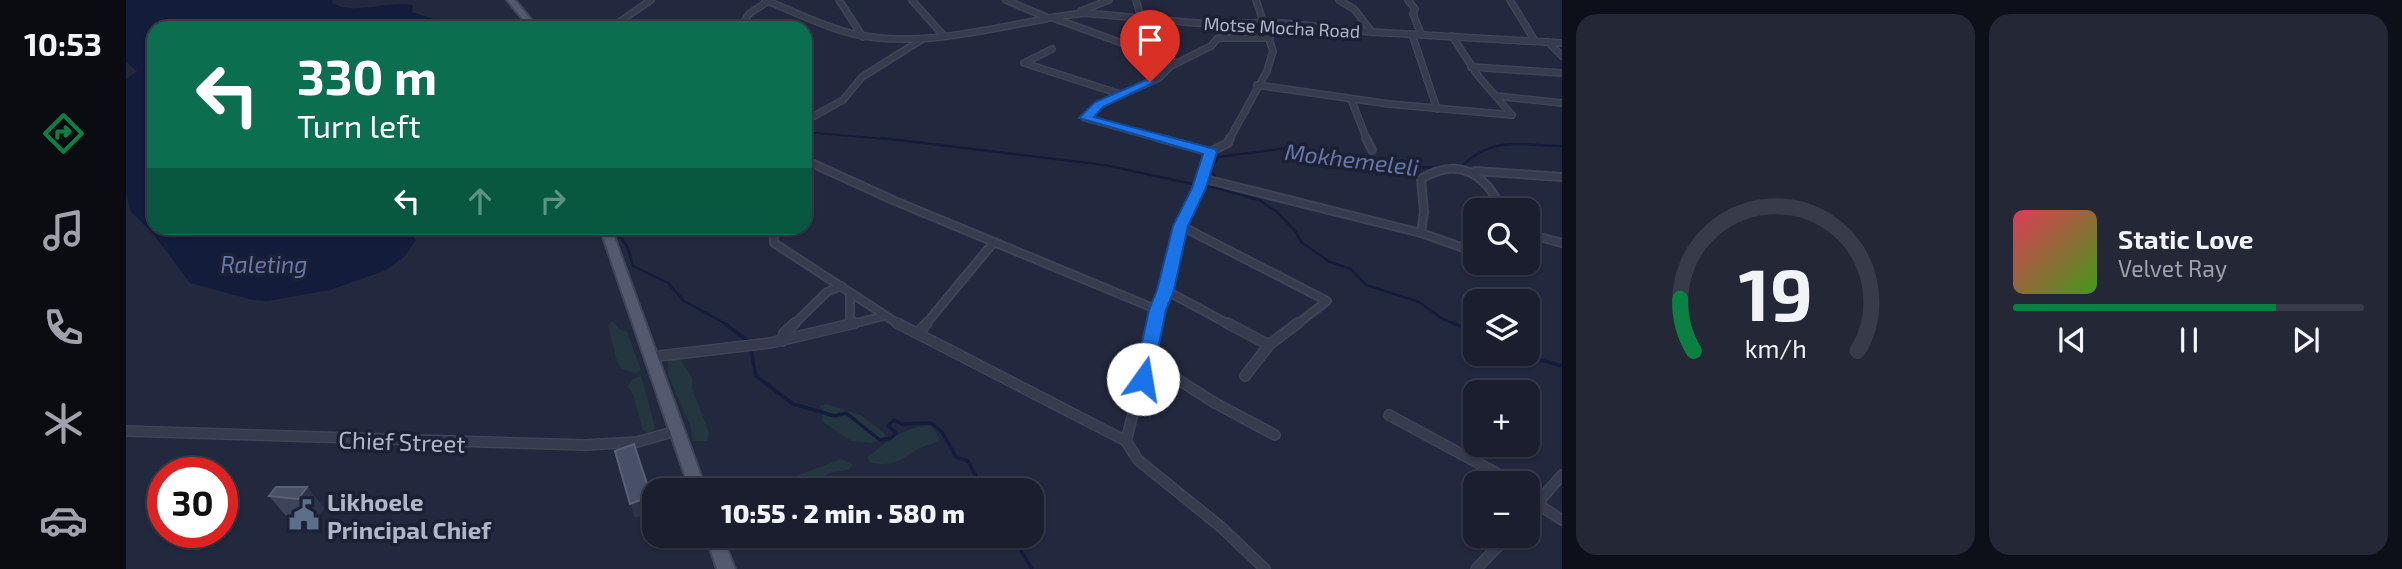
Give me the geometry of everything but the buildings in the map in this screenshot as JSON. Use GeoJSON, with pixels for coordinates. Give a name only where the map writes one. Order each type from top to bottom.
{"type":"FeatureCollection","features":[{"type":"Feature","properties":{"kind":"main road"},"geometry":{"type":"LineString","coordinates":[[512,0],[528,21]]}},
{"type":"Feature","properties":{"kind":"main road"},"geometry":{"type":"LineString","coordinates":[[607,235],[694,478]]}},
{"type":"Feature","properties":{"kind":"main road"},"geometry":{"type":"LineString","coordinates":[[718,548],[726,569]]}},
{"type":"Feature","properties":{"kind":"street"},"geometry":{"type":"LineString","coordinates":[[621,21],[651,0]]}},
{"type":"Feature","properties":{"kind":"street"},"geometry":{"type":"LineString","coordinates":[[839,0],[863,37]]}},
{"type":"Feature","properties":{"kind":"street"},"geometry":{"type":"LineString","coordinates":[[912,0],[943,35]]}},
{"type":"Feature","properties":{"kind":"street"},"geometry":{"type":"LineString","coordinates":[[1006,0],[1177,63]]}},
{"type":"Feature","properties":{"kind":"street"},"geometry":{"type":"LineString","coordinates":[[1078,13],[1109,0]]}},
{"type":"Feature","properties":{"kind":"street"},"geometry":{"type":"LineString","coordinates":[[1136,0],[1141,18]]}},
{"type":"Feature","properties":{"kind":"street"},"geometry":{"type":"LineString","coordinates":[[1256,0],[1270,38],[1271,63],[1233,124],[1228,143],[1210,152],[1086,119],[1099,105],[1159,78],[1177,63],[1223,37],[1270,38]]}},
{"type":"Feature","properties":{"kind":"street"},"geometry":{"type":"LineString","coordinates":[[1339,0],[1354,9],[1372,32]]}},
{"type":"Feature","properties":{"kind":"street"},"geometry":{"type":"LineString","coordinates":[[1408,0],[1415,9],[1413,14],[1421,34]]}},
{"type":"Feature","properties":{"kind":"street"},"geometry":{"type":"LineString","coordinates":[[1510,0],[1530,36],[1536,41]]}},
{"type":"Feature","properties":{"kind":"street"},"geometry":{"type":"LineString","coordinates":[[744,21],[749,13],[766,1],[863,37],[922,40]]}},
{"type":"Feature","properties":{"kind":"street","name":"Motse Mocha Road"},"geometry":{"type":"LineString","coordinates":[[922,40],[1078,13],[1196,23],[1263,23],[1562,43]]}},
{"type":"Feature","properties":{"kind":"street"},"geometry":{"type":"LineString","coordinates":[[1412,34],[1437,109]]}},
{"type":"Feature","properties":{"kind":"street"},"geometry":{"type":"LineString","coordinates":[[1257,85],[1351,99],[1513,115],[1471,67],[1452,36]]}},
{"type":"Feature","properties":{"kind":"street"},"geometry":{"type":"LineString","coordinates":[[812,117],[843,100],[862,77],[922,40]]}},
{"type":"Feature","properties":{"kind":"street"},"geometry":{"type":"LineString","coordinates":[[1548,42],[1562,56]]}},
{"type":"Feature","properties":{"kind":"street"},"geometry":{"type":"LineString","coordinates":[[1052,49],[1024,64],[1120,94]]}},
{"type":"Feature","properties":{"kind":"street"},"geometry":{"type":"LineString","coordinates":[[1471,67],[1562,74]]}},
{"type":"Feature","properties":{"kind":"street"},"geometry":{"type":"LineString","coordinates":[[1496,96],[1562,103]]}},
{"type":"Feature","properties":{"kind":"street"},"geometry":{"type":"LineString","coordinates":[[1351,99],[1372,150]]}},
{"type":"Feature","properties":{"kind":"street"},"geometry":{"type":"LineString","coordinates":[[1126,441],[1181,226],[1199,188],[1210,152]]}},
{"type":"Feature","properties":{"kind":"street"},"geometry":{"type":"LineString","coordinates":[[812,163],[993,243],[1158,310]]}},
{"type":"Feature","properties":{"kind":"street"},"geometry":{"type":"LineString","coordinates":[[1421,233],[1424,212],[1422,177],[1453,166],[1474,171],[1562,177]]}},
{"type":"Feature","properties":{"kind":"street"},"geometry":{"type":"LineString","coordinates":[[1474,171],[1483,178],[1495,198]]}},
{"type":"Feature","properties":{"kind":"street"},"geometry":{"type":"LineString","coordinates":[[1201,178],[1421,233],[1463,248]]}},
{"type":"Feature","properties":{"kind":"street"},"geometry":{"type":"LineString","coordinates":[[1181,226],[1326,301],[1269,345],[1245,376]]}},
{"type":"Feature","properties":{"kind":"street"},"geometry":{"type":"LineString","coordinates":[[773,235],[774,243],[884,316],[1126,441],[1139,460],[1221,527],[1265,569]]}},
{"type":"Feature","properties":{"kind":"street"},"geometry":{"type":"LineString","coordinates":[[1540,237],[1562,243]]}},
{"type":"Feature","properties":{"kind":"street"},"geometry":{"type":"LineString","coordinates":[[918,333],[993,243]]}},
{"type":"Feature","properties":{"kind":"street"},"geometry":{"type":"LineString","coordinates":[[782,341],[784,333],[827,292],[841,286]]}},
{"type":"Feature","properties":{"kind":"street"},"geometry":{"type":"LineString","coordinates":[[1166,290],[1269,345]]}},
{"type":"Feature","properties":{"kind":"street"},"geometry":{"type":"LineString","coordinates":[[850,295],[850,324]]}},
{"type":"Feature","properties":{"kind":"street"},"geometry":{"type":"LineString","coordinates":[[650,357],[782,341],[884,316]]}},
{"type":"Feature","properties":{"kind":"street"},"geometry":{"type":"LineString","coordinates":[[1147,360],[1215,403],[1275,435]]}},
{"type":"Feature","properties":{"kind":"street"},"geometry":{"type":"LineString","coordinates":[[1389,415],[1493,471]]}},
{"type":"Feature","properties":{"kind":"street","name":"Chief Street"},"geometry":{"type":"LineString","coordinates":[[126,431],[475,444],[585,445],[637,442],[676,431]]}},
{"type":"Feature","properties":{"kind":"street"},"geometry":{"type":"LineString","coordinates":[[1540,501],[1562,475]]}},
{"type":"Feature","properties":{"kind":"street"},"geometry":{"type":"LineString","coordinates":[[1540,503],[1562,520]]}},
{"type":"Feature","properties":{"kind":"street"},"geometry":{"type":"LineString","coordinates":[[1476,569],[1496,548]]}},
{"type":"Feature","properties":{"kind":"shaded area"},"geometry":{"type":"Polygon","coordinates":[[[612,321],[619,329],[627,332],[641,370],[637,373],[621,369],[617,361],[608,326],[612,321]]]}},
{"type":"Feature","properties":{"kind":"shaded area"},"geometry":{"type":"Polygon","coordinates":[[[680,359],[692,378],[692,388],[709,433],[707,441],[693,441],[690,425],[668,375],[668,361],[680,359]]]}},
{"type":"Feature","properties":{"kind":"shaded area"},"geometry":{"type":"Polygon","coordinates":[[[641,376],[655,429],[648,433],[643,430],[628,386],[632,379],[641,376]]]}},
{"type":"Feature","properties":{"kind":"shaded area"},"geometry":{"type":"Polygon","coordinates":[[[826,404],[861,415],[885,434],[884,437],[872,443],[851,441],[822,421],[822,410],[819,406],[826,404]]]}},
{"type":"Feature","properties":{"kind":"shaded area"},"geometry":{"type":"Polygon","coordinates":[[[931,426],[940,439],[903,459],[880,464],[871,463],[867,458],[888,441],[905,432],[931,426]]]}},
{"type":"Feature","properties":{"kind":"shaded area"},"geometry":{"type":"Polygon","coordinates":[[[841,459],[853,465],[848,470],[829,473],[822,478],[794,478],[841,459]]]}},
{"type":"Feature","properties":{"kind":"water","name":"Raleting"},"geometry":{"type":"Polygon","coordinates":[[[126,0],[333,0],[332,3],[341,7],[351,8],[403,4],[413,5],[412,12],[440,21],[147,21],[147,228],[131,212],[126,193],[126,79],[137,71],[126,62],[126,0]]]}},
{"type":"Feature","properties":{"kind":"water","name":"Raleting"},"geometry":{"type":"Polygon","coordinates":[[[154,235],[412,235],[416,240],[404,257],[384,271],[330,290],[267,301],[253,300],[190,283],[154,235]]]}},
{"type":"Feature","properties":{"kind":"waterway","name":"Mokhemeleli"},"geometry":{"type":"LineString","coordinates":[[812,133],[897,140]]}},
{"type":"Feature","properties":{"kind":"waterway","name":"Mokhemeleli"},"geometry":{"type":"LineString","coordinates":[[882,138],[1105,165],[1192,184]]}},
{"type":"Feature","properties":{"kind":"waterway","name":"Mokhemeleli"},"geometry":{"type":"LineString","coordinates":[[1456,166],[1462,166],[1474,156],[1497,146],[1562,146]]}},
{"type":"Feature","properties":{"kind":"waterway","name":"Mokhemeleli"},"geometry":{"type":"LineString","coordinates":[[1213,187],[1216,178],[1211,171],[1218,157],[1295,147],[1347,162],[1392,168],[1443,167]]}},
{"type":"Feature","properties":{"kind":"waterway","name":"Mokhemeleli"},"geometry":{"type":"LineString","coordinates":[[1204,185],[1213,187]]}},
{"type":"Feature","properties":{"kind":"waterway"},"geometry":{"type":"LineString","coordinates":[[1213,187],[1259,200],[1277,212],[1296,232],[1301,242],[1330,262],[1351,269],[1366,285],[1419,302],[1441,318],[1457,325]]}},
{"type":"Feature","properties":{"kind":"waterway"},"geometry":{"type":"LineString","coordinates":[[619,235],[628,248],[633,266],[668,283],[684,301],[728,325]]}},
{"type":"Feature","properties":{"kind":"waterway"},"geometry":{"type":"LineString","coordinates":[[724,323],[748,341]]}},
{"type":"Feature","properties":{"kind":"waterway"},"geometry":{"type":"LineString","coordinates":[[1453,323],[1463,327]]}},
{"type":"Feature","properties":{"kind":"waterway"},"geometry":{"type":"LineString","coordinates":[[751,350],[756,376],[793,404],[835,416],[846,413],[880,440],[891,438],[896,433],[888,426],[894,420],[902,424],[931,423],[942,432],[956,457],[968,461],[977,478]]}},
{"type":"Feature","properties":{"kind":"waterway"},"geometry":{"type":"LineString","coordinates":[[1540,360],[1562,366]]}},
{"type":"Feature","properties":{"kind":"waterway"},"geometry":{"type":"LineString","coordinates":[[1019,548],[1032,569]]}},
{"type":"Feature","properties":{"kind":"place","name":"Likhoele Principal Chief"},"geometry":{"type":"Point","coordinates":[304,515]}},
{"type":"Feature","properties":{"kind":"route"},"geometry":{"type":"LineString","coordinates":[[1143,379],[1181,226],[1199,188],[1210,152],[1086,118],[1099,105],[1150,82]]}}]}
